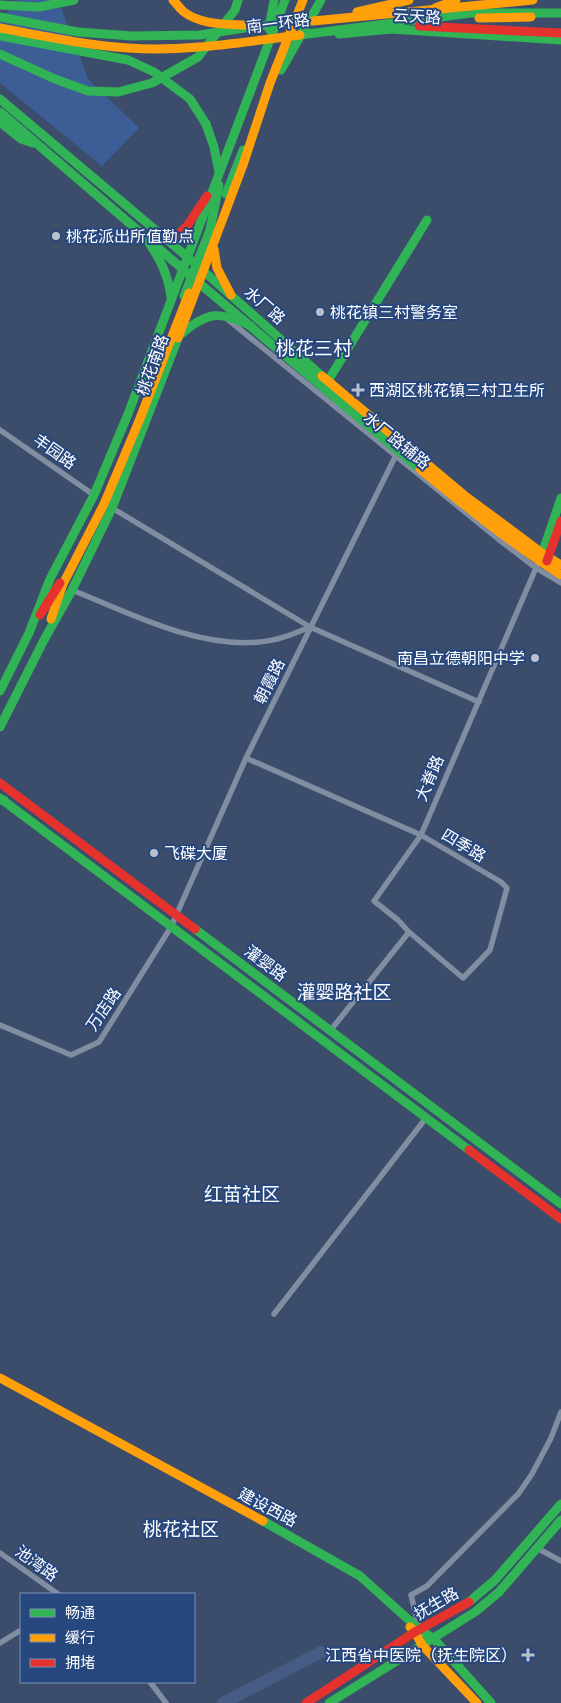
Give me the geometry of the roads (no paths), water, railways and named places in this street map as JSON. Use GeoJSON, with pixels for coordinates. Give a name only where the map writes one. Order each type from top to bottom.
{"type":"FeatureCollection","features":[{"type":"Feature","properties":{"kind":"main road"},"geometry":{"type":"LineString","coordinates":[[0,5],[39,7],[74,0]]}},
{"type":"Feature","properties":{"kind":"main road"},"geometry":{"type":"LineString","coordinates":[[173,0],[183,11],[201,19],[216,23],[257,26]]}},
{"type":"Feature","properties":{"kind":"main road"},"geometry":{"type":"LineString","coordinates":[[0,54],[55,79],[88,91],[118,92],[152,83],[198,58],[235,10],[238,0]]}},
{"type":"Feature","properties":{"kind":"main road"},"geometry":{"type":"LineString","coordinates":[[266,49],[274,0]]}},
{"type":"Feature","properties":{"kind":"main road","name":"桃花南路"},"geometry":{"type":"LineString","coordinates":[[0,691],[29,633],[50,579],[94,495],[128,414],[285,0]]}},
{"type":"Feature","properties":{"kind":"main road","name":"桃花南路"},"geometry":{"type":"LineString","coordinates":[[0,727],[44,640],[72,590],[112,508],[199,283],[303,0]]}},
{"type":"Feature","properties":{"kind":"main road"},"geometry":{"type":"LineString","coordinates":[[29,633],[61,584],[104,504],[212,232],[237,163],[280,70],[321,0]]}},
{"type":"Feature","properties":{"kind":"main road"},"geometry":{"type":"LineString","coordinates":[[328,20],[409,0]]}},
{"type":"Feature","properties":{"kind":"main road"},"geometry":{"type":"LineString","coordinates":[[421,16],[440,5],[456,0]]}},
{"type":"Feature","properties":{"kind":"main road","name":"南一环路"},"geometry":{"type":"LineString","coordinates":[[0,17],[78,32],[132,36],[200,35],[257,26],[533,0]]}},
{"type":"Feature","properties":{"kind":"main road","name":"南一环路"},"geometry":{"type":"LineString","coordinates":[[0,28],[78,43],[130,48],[205,47],[471,13],[561,15]]}},
{"type":"Feature","properties":{"kind":"main road","name":"云天路"},"geometry":{"type":"LineString","coordinates":[[277,22],[421,16],[514,18],[561,15]]}},
{"type":"Feature","properties":{"kind":"main road"},"geometry":{"type":"LineString","coordinates":[[390,29],[429,26],[561,33]]}},
{"type":"Feature","properties":{"kind":"main road","name":"云天路"},"geometry":{"type":"LineString","coordinates":[[272,35],[357,33],[390,29],[561,40]]}},
{"type":"Feature","properties":{"kind":"main road"},"geometry":{"type":"LineString","coordinates":[[0,36],[128,60],[154,72],[190,99],[206,124],[219,169],[219,188],[210,230],[136,419],[101,502],[61,584],[44,640]]}},
{"type":"Feature","properties":{"kind":"main road","name":"水厂路"},"geometry":{"type":"LineString","coordinates":[[0,99],[231,295],[399,450],[460,502],[561,575]]}},
{"type":"Feature","properties":{"kind":"main road","name":"水厂路"},"geometry":{"type":"LineString","coordinates":[[0,112],[183,270],[251,326],[327,382]]}},
{"type":"Feature","properties":{"kind":"main road"},"geometry":{"type":"LineString","coordinates":[[2,124],[21,139],[40,146]]}},
{"type":"Feature","properties":{"kind":"main road"},"geometry":{"type":"LineString","coordinates":[[166,239],[178,235],[215,184]]}},
{"type":"Feature","properties":{"kind":"main road"},"geometry":{"type":"LineString","coordinates":[[327,382],[427,220]]}},
{"type":"Feature","properties":{"kind":"main road"},"geometry":{"type":"LineString","coordinates":[[145,237],[164,262],[170,278],[172,300]]}},
{"type":"Feature","properties":{"kind":"main road"},"geometry":{"type":"LineString","coordinates":[[214,243],[214,260],[220,277],[231,295]]}},
{"type":"Feature","properties":{"kind":"main road"},"geometry":{"type":"LineString","coordinates":[[179,336],[193,323],[208,316],[221,314],[231,316],[251,326]]}},
{"type":"Feature","properties":{"kind":"main road","name":"大脊路"},"geometry":{"type":"LineString","coordinates":[[542,561],[561,498]]}},
{"type":"Feature","properties":{"kind":"main road","name":"大脊路"},"geometry":{"type":"LineString","coordinates":[[542,561],[561,521]]}},
{"type":"Feature","properties":{"kind":"main road","name":"水厂路"},"geometry":{"type":"LineString","coordinates":[[542,561],[561,565]]}},
{"type":"Feature","properties":{"kind":"main road","name":"灌婴路"},"geometry":{"type":"LineString","coordinates":[[0,782],[561,1204]]}},
{"type":"Feature","properties":{"kind":"main road","name":"灌婴路"},"geometry":{"type":"LineString","coordinates":[[1,799],[561,1219]]}},
{"type":"Feature","properties":{"kind":"main road","name":"建设西路"},"geometry":{"type":"LineString","coordinates":[[0,1378],[360,1576],[418,1631],[422,1645],[477,1703]]}},
{"type":"Feature","properties":{"kind":"main road","name":"建设西路"},"geometry":{"type":"LineString","coordinates":[[0,1384],[173,1476],[357,1580],[418,1631],[433,1638],[491,1703]]}},
{"type":"Feature","properties":{"kind":"main road","name":"抚生路"},"geometry":{"type":"LineString","coordinates":[[306,1703],[418,1631],[472,1600],[495,1580],[561,1504]]}},
{"type":"Feature","properties":{"kind":"main road","name":"抚生路"},"geometry":{"type":"LineString","coordinates":[[330,1703],[475,1612],[499,1592],[561,1520]]}},
{"type":"Feature","properties":{"kind":"street","name":"水厂路辅路"},"geometry":{"type":"LineString","coordinates":[[221,314],[399,450]]}},
{"type":"Feature","properties":{"kind":"street","name":"水厂路辅路"},"geometry":{"type":"LineString","coordinates":[[327,382],[522,533],[542,561],[561,582]]}},
{"type":"Feature","properties":{"kind":"street","name":"丰园路"},"geometry":{"type":"LineString","coordinates":[[0,430],[94,495]]}},
{"type":"Feature","properties":{"kind":"street","name":"朝霞路"},"geometry":{"type":"LineString","coordinates":[[171,927],[246,758],[399,450]]}},
{"type":"Feature","properties":{"kind":"street"},"geometry":{"type":"LineString","coordinates":[[112,508],[310,627],[478,702]]}},
{"type":"Feature","properties":{"kind":"street","name":"大脊路"},"geometry":{"type":"LineString","coordinates":[[409,932],[374,900],[421,834],[542,561]]}},
{"type":"Feature","properties":{"kind":"street"},"geometry":{"type":"LineString","coordinates":[[72,590],[136,617],[217,641],[260,642],[282,638],[310,627]]}},
{"type":"Feature","properties":{"kind":"street","name":"四季路"},"geometry":{"type":"LineString","coordinates":[[246,758],[421,834],[501,882],[507,888],[490,950],[463,978],[409,932]]}},
{"type":"Feature","properties":{"kind":"street","name":"万店路"},"geometry":{"type":"LineString","coordinates":[[0,1025],[71,1055],[99,1042],[171,927]]}},
{"type":"Feature","properties":{"kind":"street"},"geometry":{"type":"LineString","coordinates":[[330,1031],[409,932]]}},
{"type":"Feature","properties":{"kind":"street"},"geometry":{"type":"LineString","coordinates":[[274,1314],[426,1118]]}},
{"type":"Feature","properties":{"kind":"street"},"geometry":{"type":"LineString","coordinates":[[418,1631],[411,1595],[427,1586],[520,1494],[551,1438],[561,1412]]}},
{"type":"Feature","properties":{"kind":"street"},"geometry":{"type":"LineString","coordinates":[[537,1548],[561,1561]]}},
{"type":"Feature","properties":{"kind":"street","name":"池湾路"},"geometry":{"type":"LineString","coordinates":[[0,1553],[57,1593]]}},
{"type":"Feature","properties":{"kind":"street"},"geometry":{"type":"LineString","coordinates":[[0,1642],[20,1631]]}},
{"type":"Feature","properties":{"kind":"street"},"geometry":{"type":"LineString","coordinates":[[151,1683],[166,1703]]}},
{"type":"Feature","properties":{"kind":"waterway"},"geometry":{"type":"LineString","coordinates":[[223,1703],[321,1652]]}},
{"type":"Feature","properties":{"kind":"place","name":"桃花派出所值勤点"},"geometry":{"type":"Point","coordinates":[56,236]}},
{"type":"Feature","properties":{"kind":"place","name":"桃花镇三村警务室"},"geometry":{"type":"Point","coordinates":[320,312]}},
{"type":"Feature","properties":{"kind":"place","name":"西湖区桃花镇三村卫生所"},"geometry":{"type":"Point","coordinates":[358,390]}},
{"type":"Feature","properties":{"kind":"place","name":"南昌立德朝阳中学"},"geometry":{"type":"Point","coordinates":[535,658]}},
{"type":"Feature","properties":{"kind":"place","name":"飞碟大厦"},"geometry":{"type":"Point","coordinates":[154,853]}},
{"type":"Feature","properties":{"kind":"place","name":"江西省中医院（抚生院区）"},"geometry":{"type":"Point","coordinates":[528,1655]}},
{"type":"Feature","properties":{"kind":"district","name":"桃花三村"},"geometry":{"type":"Point","coordinates":[314,348]}},
{"type":"Feature","properties":{"kind":"district","name":"灌婴路社区"},"geometry":{"type":"Point","coordinates":[344,992]}},
{"type":"Feature","properties":{"kind":"district","name":"红苗社区"},"geometry":{"type":"Point","coordinates":[242,1194]}},
{"type":"Feature","properties":{"kind":"district","name":"桃花社区"},"geometry":{"type":"Point","coordinates":[181,1529]}}]}
